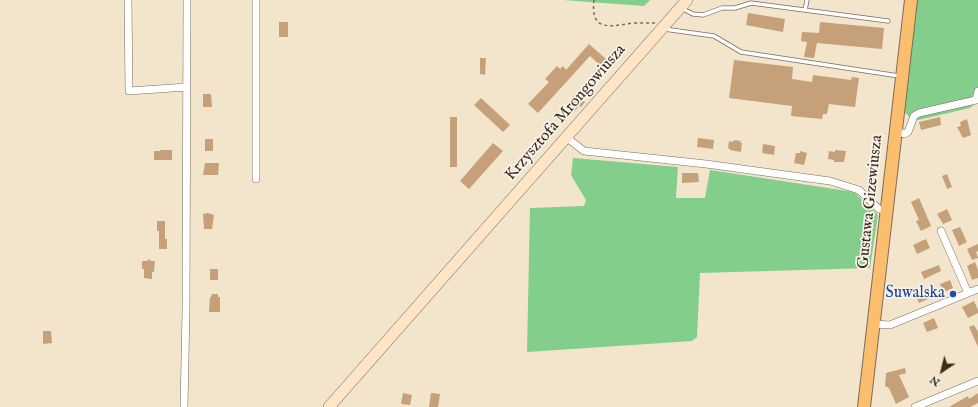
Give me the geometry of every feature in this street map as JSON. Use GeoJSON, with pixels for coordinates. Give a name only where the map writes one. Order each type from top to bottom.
{"type":"FeatureCollection","features":[{"type":"Feature","properties":{"kind":"main road","name":"Gustawa Gizewiusza"},"geometry":{"type":"LineString","coordinates":[[864,407],[911,0]]}},
{"type":"Feature","properties":{"kind":"main road","name":"Krzysztofa Mrongowiusza"},"geometry":{"type":"LineString","coordinates":[[329,407],[683,4]]}},
{"type":"Feature","properties":{"kind":"street"},"geometry":{"type":"LineString","coordinates":[[128,0],[129,91],[186,87]]}},
{"type":"Feature","properties":{"kind":"street"},"geometry":{"type":"LineString","coordinates":[[184,407],[186,310],[186,0]]}},
{"type":"Feature","properties":{"kind":"street"},"geometry":{"type":"LineString","coordinates":[[256,0],[256,179]]}},
{"type":"Feature","properties":{"kind":"street"},"geometry":{"type":"LineString","coordinates":[[896,129],[904,134],[908,132],[914,116],[919,113],[977,103],[978,91]]}},
{"type":"Feature","properties":{"kind":"street"},"geometry":{"type":"LineString","coordinates":[[566,137],[584,151],[706,164],[830,181],[859,190],[878,209],[886,211]]}},
{"type":"Feature","properties":{"kind":"street"},"geometry":{"type":"LineString","coordinates":[[942,231],[968,293]]}},
{"type":"Feature","properties":{"kind":"street"},"geometry":{"type":"LineString","coordinates":[[874,324],[890,325],[978,289]]}},
{"type":"Feature","properties":{"kind":"street"},"geometry":{"type":"LineString","coordinates":[[915,407],[978,380]]}},
{"type":"Feature","properties":{"kind":"lane"},"geometry":{"type":"LineString","coordinates":[[805,10],[807,0]]}},
{"type":"Feature","properties":{"kind":"lane"},"geometry":{"type":"LineString","coordinates":[[683,4],[693,14],[703,15],[722,8],[735,8],[752,2],[888,21]]}},
{"type":"Feature","properties":{"kind":"lane"},"geometry":{"type":"LineString","coordinates":[[663,27],[714,36],[741,52],[902,76]]}},
{"type":"Feature","properties":{"kind":"path"},"geometry":{"type":"LineString","coordinates":[[594,0],[592,11],[595,19],[605,26],[634,23],[659,23],[663,27]]}},
{"type":"Feature","properties":{"kind":"green space"},"geometry":{"type":"Polygon","coordinates":[[[563,0],[650,0],[644,6],[563,0]]]}},
{"type":"Feature","properties":{"kind":"green space"},"geometry":{"type":"Polygon","coordinates":[[[915,0],[978,0],[978,101],[970,108],[914,121],[902,110],[915,0]]]}},
{"type":"Feature","properties":{"kind":"green space"},"geometry":{"type":"Polygon","coordinates":[[[573,158],[678,167],[676,198],[705,198],[710,170],[854,192],[878,215],[870,268],[700,273],[697,337],[692,341],[527,352],[530,208],[584,206],[586,200],[571,175],[573,158]]]}},
{"type":"Feature","properties":{"kind":"building"},"geometry":{"type":"Polygon","coordinates":[[[748,13],[785,19],[783,32],[746,25],[748,13]]]}},
{"type":"Feature","properties":{"kind":"building"},"geometry":{"type":"Polygon","coordinates":[[[279,22],[288,22],[288,37],[279,37],[279,22]]]}},
{"type":"Feature","properties":{"kind":"building"},"geometry":{"type":"Polygon","coordinates":[[[820,22],[884,28],[882,49],[817,43],[814,58],[804,57],[807,42],[801,41],[802,32],[819,33],[820,22]]]}},
{"type":"Feature","properties":{"kind":"building"},"geometry":{"type":"Polygon","coordinates":[[[589,44],[606,59],[600,65],[590,56],[538,113],[528,104],[549,82],[545,79],[557,66],[560,69],[563,66],[566,70],[589,44]]]}},
{"type":"Feature","properties":{"kind":"building"},"geometry":{"type":"Polygon","coordinates":[[[480,58],[486,58],[485,75],[480,74],[480,58]]]}},
{"type":"Feature","properties":{"kind":"building"},"geometry":{"type":"Polygon","coordinates":[[[734,60],[793,67],[792,79],[812,82],[813,75],[851,80],[852,77],[859,78],[855,107],[829,104],[827,114],[823,114],[822,119],[791,116],[792,106],[729,98],[734,60]]]}},
{"type":"Feature","properties":{"kind":"building"},"geometry":{"type":"Polygon","coordinates":[[[203,94],[211,94],[212,107],[203,107],[203,94]]]}},
{"type":"Feature","properties":{"kind":"building"},"geometry":{"type":"Polygon","coordinates":[[[575,94],[585,102],[574,112],[566,106],[575,94]]]}},
{"type":"Feature","properties":{"kind":"building"},"geometry":{"type":"Polygon","coordinates":[[[481,98],[510,125],[503,132],[474,105],[481,98]]]}},
{"type":"Feature","properties":{"kind":"building"},"geometry":{"type":"Polygon","coordinates":[[[450,117],[457,117],[457,167],[450,167],[450,117]]]}},
{"type":"Feature","properties":{"kind":"building"},"geometry":{"type":"Polygon","coordinates":[[[940,117],[941,125],[921,130],[919,122],[940,117]]]}},
{"type":"Feature","properties":{"kind":"building"},"geometry":{"type":"Polygon","coordinates":[[[967,119],[971,135],[963,138],[957,127],[961,126],[960,122],[967,119]]]}},
{"type":"Feature","properties":{"kind":"building"},"geometry":{"type":"Polygon","coordinates":[[[698,138],[714,140],[713,149],[697,147],[698,138]]]}},
{"type":"Feature","properties":{"kind":"building"},"geometry":{"type":"Polygon","coordinates":[[[205,139],[213,139],[213,151],[205,151],[205,139]]]}},
{"type":"Feature","properties":{"kind":"building"},"geometry":{"type":"Polygon","coordinates":[[[734,140],[741,141],[741,152],[730,150],[728,148],[729,141],[733,142],[734,140]]]}},
{"type":"Feature","properties":{"kind":"building"},"geometry":{"type":"Polygon","coordinates":[[[493,143],[503,151],[469,189],[460,181],[493,143]]]}},
{"type":"Feature","properties":{"kind":"building"},"geometry":{"type":"Polygon","coordinates":[[[763,144],[775,146],[774,155],[762,153],[763,144]]]}},
{"type":"Feature","properties":{"kind":"building"},"geometry":{"type":"Polygon","coordinates":[[[172,150],[172,160],[154,160],[154,151],[172,150]]]}},
{"type":"Feature","properties":{"kind":"building"},"geometry":{"type":"Polygon","coordinates":[[[835,150],[846,151],[844,162],[834,162],[834,160],[828,159],[829,151],[835,152],[835,150]]]}},
{"type":"Feature","properties":{"kind":"building"},"geometry":{"type":"Polygon","coordinates":[[[800,151],[807,153],[804,165],[794,163],[796,153],[800,153],[800,151]]]}},
{"type":"Feature","properties":{"kind":"building"},"geometry":{"type":"Polygon","coordinates":[[[205,163],[219,163],[218,175],[203,175],[205,163]]]}},
{"type":"Feature","properties":{"kind":"building"},"geometry":{"type":"Polygon","coordinates":[[[682,173],[698,173],[699,182],[682,183],[682,173]]]}},
{"type":"Feature","properties":{"kind":"building"},"geometry":{"type":"Polygon","coordinates":[[[947,174],[952,187],[947,189],[942,176],[947,174]]]}},
{"type":"Feature","properties":{"kind":"building"},"geometry":{"type":"Polygon","coordinates":[[[919,198],[931,226],[921,231],[916,221],[919,220],[911,202],[919,198]]]}},
{"type":"Feature","properties":{"kind":"building"},"geometry":{"type":"Polygon","coordinates":[[[947,209],[952,220],[943,224],[937,214],[947,209]]]}},
{"type":"Feature","properties":{"kind":"building"},"geometry":{"type":"Polygon","coordinates":[[[208,213],[214,215],[212,229],[204,229],[203,214],[208,213]]]}},
{"type":"Feature","properties":{"kind":"building"},"geometry":{"type":"Polygon","coordinates":[[[157,221],[165,221],[165,239],[167,239],[167,249],[159,249],[159,231],[157,231],[157,221]]]}},
{"type":"Feature","properties":{"kind":"building"},"geometry":{"type":"Polygon","coordinates":[[[960,227],[967,242],[959,246],[952,230],[960,227]]]}},
{"type":"Feature","properties":{"kind":"building"},"geometry":{"type":"Polygon","coordinates":[[[926,239],[930,248],[917,254],[913,245],[926,239]]]}},
{"type":"Feature","properties":{"kind":"building"},"geometry":{"type":"Polygon","coordinates":[[[978,244],[978,251],[976,252],[978,258],[972,260],[967,249],[978,244]]]}},
{"type":"Feature","properties":{"kind":"building"},"geometry":{"type":"Polygon","coordinates":[[[149,259],[151,261],[155,261],[152,279],[144,278],[144,269],[142,269],[142,261],[147,261],[149,259]]]}},
{"type":"Feature","properties":{"kind":"building"},"geometry":{"type":"Polygon","coordinates":[[[975,262],[978,270],[978,278],[972,280],[967,266],[975,262]]]}},
{"type":"Feature","properties":{"kind":"building"},"geometry":{"type":"Polygon","coordinates":[[[939,265],[941,271],[924,279],[921,272],[939,265]]]}},
{"type":"Feature","properties":{"kind":"building"},"geometry":{"type":"Polygon","coordinates":[[[210,269],[218,269],[218,280],[210,280],[210,269]]]}},
{"type":"Feature","properties":{"kind":"building"},"geometry":{"type":"Polygon","coordinates":[[[950,280],[953,288],[944,292],[940,284],[950,280]]]}},
{"type":"Feature","properties":{"kind":"building"},"geometry":{"type":"Polygon","coordinates":[[[926,289],[930,298],[919,303],[915,294],[926,289]]]}},
{"type":"Feature","properties":{"kind":"building"},"geometry":{"type":"Polygon","coordinates":[[[212,294],[218,294],[218,297],[220,297],[220,312],[209,312],[210,297],[212,294]]]}},
{"type":"Feature","properties":{"kind":"building"},"geometry":{"type":"Polygon","coordinates":[[[974,301],[978,313],[968,318],[962,307],[974,301]]]}},
{"type":"Feature","properties":{"kind":"building"},"geometry":{"type":"Polygon","coordinates":[[[934,318],[938,328],[927,332],[923,323],[934,318]]]}},
{"type":"Feature","properties":{"kind":"building"},"geometry":{"type":"Polygon","coordinates":[[[974,325],[978,332],[978,347],[969,327],[974,325]]]}},
{"type":"Feature","properties":{"kind":"building"},"geometry":{"type":"Polygon","coordinates":[[[43,331],[51,331],[52,343],[43,344],[43,331]]]}},
{"type":"Feature","properties":{"kind":"building"},"geometry":{"type":"Polygon","coordinates":[[[905,368],[906,373],[899,375],[909,397],[896,404],[889,388],[885,386],[886,373],[905,368]]]}},
{"type":"Feature","properties":{"kind":"building"},"geometry":{"type":"Polygon","coordinates":[[[403,393],[412,395],[410,405],[401,404],[403,393]]]}},
{"type":"Feature","properties":{"kind":"building"},"geometry":{"type":"Polygon","coordinates":[[[431,393],[440,394],[438,407],[429,407],[431,393]]]}},
{"type":"Feature","properties":{"kind":"building"},"geometry":{"type":"Polygon","coordinates":[[[978,393],[978,403],[970,407],[949,407],[968,396],[969,399],[978,393]]]}},
{"type":"Feature","properties":{"kind":"place","name":"Suwalska"},"geometry":{"type":"Point","coordinates":[953,294]}}]}
